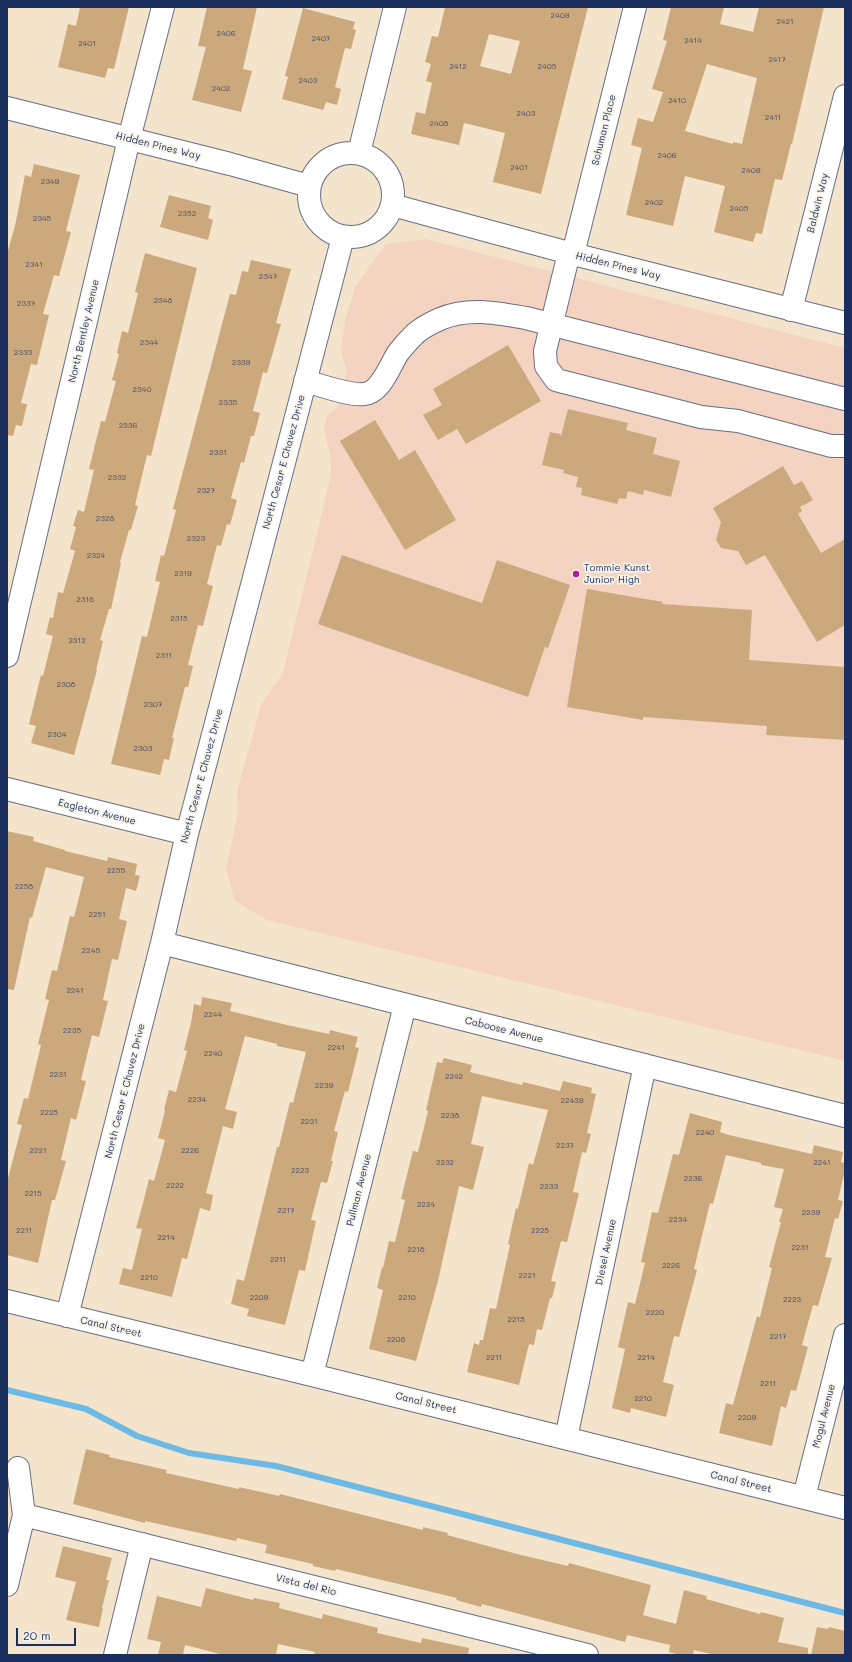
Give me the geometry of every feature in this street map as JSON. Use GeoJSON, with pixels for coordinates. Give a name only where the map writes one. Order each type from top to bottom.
{"type":"FeatureCollection","features":[{"type":"Feature","properties":{"kind":"street","name":"North Bentley Avenue"},"geometry":{"type":"LineString","coordinates":[[7,656],[129,139],[163,7]]}},
{"type":"Feature","properties":{"kind":"street"},"geometry":{"type":"LineString","coordinates":[[359,153],[395,7]]}},
{"type":"Feature","properties":{"kind":"street","name":"Schuman Place"},"geometry":{"type":"LineString","coordinates":[[635,7],[552,325],[544,358],[546,366],[556,380],[701,417],[738,421],[831,446],[845,446]]}},
{"type":"Feature","properties":{"kind":"street","name":"Baldwin Way"},"geometry":{"type":"LineString","coordinates":[[791,310],[845,96]]}},
{"type":"Feature","properties":{"kind":"street","name":"Hidden Pines Way"},"geometry":{"type":"LineString","coordinates":[[7,108],[230,164],[309,186]]}},
{"type":"Feature","properties":{"kind":"street"},"geometry":{"type":"LineString","coordinates":[[346,153],[359,153],[372,158],[377,162],[390,178],[393,192],[392,205],[388,217],[379,227],[368,234],[356,238],[343,237],[322,228],[315,218],[310,208],[308,197],[309,186],[314,173],[322,163],[333,156],[346,153]]}},
{"type":"Feature","properties":{"kind":"street","name":"Hidden Pines Way"},"geometry":{"type":"LineString","coordinates":[[392,205],[571,254],[845,323]]}},
{"type":"Feature","properties":{"kind":"street","name":"North Cesar E Chavez Drive"},"geometry":{"type":"LineString","coordinates":[[67,1316],[162,943],[187,834],[343,237]]}},
{"type":"Feature","properties":{"kind":"street"},"geometry":{"type":"LineString","coordinates":[[305,381],[351,392],[365,394],[372,392],[386,375],[398,353],[412,336],[440,319],[458,314],[489,312],[526,318],[845,399]]}},
{"type":"Feature","properties":{"kind":"street","name":"Eagleton Avenue"},"geometry":{"type":"LineString","coordinates":[[7,789],[187,834]]}},
{"type":"Feature","properties":{"kind":"street","name":"Caboose Avenue"},"geometry":{"type":"LineString","coordinates":[[162,943],[845,1116]]}},
{"type":"Feature","properties":{"kind":"street","name":"Pullman Avenue"},"geometry":{"type":"LineString","coordinates":[[312,1375],[405,1005]]}},
{"type":"Feature","properties":{"kind":"street","name":"Diesel Avenue"},"geometry":{"type":"LineString","coordinates":[[566,1438],[645,1065]]}},
{"type":"Feature","properties":{"kind":"street","name":"Canal Street"},"geometry":{"type":"LineString","coordinates":[[7,1301],[312,1375],[845,1508]]}},
{"type":"Feature","properties":{"kind":"street","name":"Mogul Avenue"},"geometry":{"type":"LineString","coordinates":[[804,1498],[845,1335]]}},
{"type":"Feature","properties":{"kind":"street"},"geometry":{"type":"LineString","coordinates":[[7,1585],[24,1515],[18,1468]]}},
{"type":"Feature","properties":{"kind":"street","name":"Vista del Rio"},"geometry":{"type":"LineString","coordinates":[[24,1515],[587,1655]]}},
{"type":"Feature","properties":{"kind":"street"},"geometry":{"type":"LineString","coordinates":[[115,1655],[142,1544]]}},
{"type":"Feature","properties":{"kind":"shaded area","name":"Tommie Kunst Junior High"},"geometry":{"type":"Polygon","coordinates":[[[426,239],[845,348],[845,1061],[267,920],[235,901],[226,868],[238,814],[237,792],[261,705],[283,673],[331,475],[331,460],[324,429],[327,416],[337,408],[347,370],[341,352],[345,321],[355,287],[386,244],[426,239]]]}},
{"type":"Feature","properties":{"kind":"building"},"geometry":{"type":"Polygon","coordinates":[[[80,7],[129,7],[114,69],[108,68],[105,78],[58,67],[68,24],[76,26],[80,7]]]}},
{"type":"Feature","properties":{"kind":"building"},"geometry":{"type":"Polygon","coordinates":[[[207,7],[257,7],[243,69],[252,71],[241,112],[192,100],[206,47],[198,46],[207,7]]]}},
{"type":"Feature","properties":{"kind":"building"},"geometry":{"type":"Polygon","coordinates":[[[445,7],[588,7],[541,194],[493,182],[505,133],[464,123],[459,145],[411,134],[416,112],[425,114],[432,83],[426,81],[431,64],[425,62],[432,36],[438,37],[445,7]],[[489,34],[480,66],[511,74],[520,41],[489,34]]]}},
{"type":"Feature","properties":{"kind":"building"},"geometry":{"type":"Polygon","coordinates":[[[671,7],[724,7],[720,24],[753,32],[759,7],[824,7],[792,144],[782,180],[775,179],[762,234],[756,233],[753,242],[714,232],[725,186],[685,176],[673,226],[626,215],[642,148],[631,145],[638,118],[653,122],[663,92],[652,89],[667,41],[663,40],[671,7]],[[707,64],[685,131],[733,144],[733,142],[742,144],[757,78],[707,64]]]}},
{"type":"Feature","properties":{"kind":"building"},"geometry":{"type":"Polygon","coordinates":[[[303,8],[355,22],[353,29],[356,30],[351,49],[345,48],[335,87],[341,89],[337,105],[326,102],[323,110],[282,99],[288,77],[285,76],[303,8]]]}},
{"type":"Feature","properties":{"kind":"building"},"geometry":{"type":"Polygon","coordinates":[[[34,164],[80,175],[66,231],[71,232],[59,276],[54,275],[43,314],[49,315],[37,365],[31,364],[21,403],[27,404],[22,426],[16,425],[13,436],[7,435],[7,254],[15,226],[25,175],[31,177],[34,164]]]}},
{"type":"Feature","properties":{"kind":"building"},"geometry":{"type":"Polygon","coordinates":[[[169,195],[211,206],[208,218],[213,220],[208,240],[160,227],[169,195]]]}},
{"type":"Feature","properties":{"kind":"building"},"geometry":{"type":"Polygon","coordinates":[[[145,253],[197,268],[151,456],[147,455],[135,505],[138,506],[131,530],[129,530],[120,562],[111,609],[109,609],[100,640],[103,641],[97,670],[74,755],[31,743],[36,726],[29,724],[41,675],[43,676],[53,636],[46,634],[50,617],[53,618],[58,592],[63,593],[75,551],[70,549],[76,527],[73,526],[78,510],[84,512],[94,470],[89,469],[101,421],[105,422],[116,381],[112,380],[119,354],[117,353],[122,331],[128,333],[138,293],[135,292],[145,253]]]}},
{"type":"Feature","properties":{"kind":"building"},"geometry":{"type":"Polygon","coordinates":[[[251,260],[291,269],[276,323],[281,324],[267,373],[263,372],[253,411],[260,413],[254,436],[251,436],[244,463],[241,462],[231,498],[237,500],[230,525],[227,524],[221,546],[217,545],[207,584],[213,586],[203,626],[198,625],[188,665],[193,666],[188,687],[185,687],[172,738],[174,738],[169,760],[164,759],[160,775],[111,764],[142,636],[147,637],[160,582],[155,581],[161,555],[164,556],[176,510],[173,509],[230,294],[236,295],[242,271],[248,272],[251,260]]]}},
{"type":"Feature","properties":{"kind":"building"},"geometry":{"type":"Polygon","coordinates":[[[508,345],[541,401],[466,444],[457,429],[438,440],[423,415],[442,405],[433,389],[508,345]]]}},
{"type":"Feature","properties":{"kind":"building"},"geometry":{"type":"Polygon","coordinates":[[[568,409],[628,423],[626,430],[657,438],[653,454],[680,461],[671,497],[644,490],[643,495],[628,491],[626,499],[619,498],[617,504],[581,495],[582,488],[576,487],[578,477],[563,473],[564,470],[542,465],[550,432],[560,434],[561,436],[568,409]]]}},
{"type":"Feature","properties":{"kind":"building"},"geometry":{"type":"Polygon","coordinates":[[[375,420],[399,460],[415,450],[456,520],[405,550],[340,441],[375,420]]]}},
{"type":"Feature","properties":{"kind":"building"},"geometry":{"type":"Polygon","coordinates":[[[783,466],[794,485],[802,481],[813,500],[800,507],[802,511],[798,514],[821,553],[845,539],[845,625],[817,642],[765,555],[746,565],[738,551],[721,548],[716,540],[721,522],[713,508],[783,466]]]}},
{"type":"Feature","properties":{"kind":"building"},"geometry":{"type":"Polygon","coordinates":[[[342,555],[482,603],[497,560],[570,585],[548,648],[545,647],[528,697],[318,624],[342,555]]]}},
{"type":"Feature","properties":{"kind":"building"},"geometry":{"type":"Polygon","coordinates":[[[587,589],[663,602],[662,604],[752,610],[749,660],[845,667],[845,740],[766,735],[767,726],[643,717],[643,720],[567,707],[587,589]]]}},
{"type":"Feature","properties":{"kind":"building"},"geometry":{"type":"Polygon","coordinates":[[[7,831],[34,837],[33,841],[65,851],[107,861],[108,857],[137,864],[135,875],[140,876],[136,891],[126,888],[119,919],[127,921],[118,960],[112,959],[103,1000],[108,1001],[99,1037],[92,1035],[81,1080],[86,1081],[76,1120],[71,1118],[61,1160],[66,1161],[55,1200],[52,1200],[38,1263],[7,1255],[7,1182],[22,1125],[17,1124],[24,1098],[28,1099],[41,1045],[38,1044],[49,1000],[45,999],[52,970],[57,971],[70,916],[74,917],[84,877],[46,867],[32,918],[30,917],[14,990],[7,989],[7,831]]]}},
{"type":"Feature","properties":{"kind":"building"},"geometry":{"type":"Polygon","coordinates":[[[202,997],[232,1003],[230,1011],[329,1034],[330,1030],[358,1037],[355,1047],[359,1048],[348,1092],[345,1091],[334,1131],[338,1132],[331,1161],[333,1161],[327,1183],[321,1182],[311,1220],[316,1221],[305,1271],[299,1270],[285,1325],[247,1316],[249,1309],[231,1304],[237,1279],[244,1281],[277,1147],[279,1147],[290,1102],[293,1103],[306,1052],[277,1046],[277,1044],[245,1036],[225,1109],[237,1112],[233,1129],[223,1126],[206,1193],[213,1195],[210,1211],[200,1208],[187,1259],[182,1258],[172,1297],[119,1284],[123,1268],[132,1270],[142,1229],[136,1228],[149,1179],[154,1181],[165,1140],[158,1138],[169,1090],[176,1092],[187,1051],[184,1050],[194,1004],[201,1006],[202,997]]]}},
{"type":"Feature","properties":{"kind":"building"},"geometry":{"type":"Polygon","coordinates":[[[444,1058],[472,1065],[470,1072],[522,1085],[523,1082],[560,1091],[563,1081],[592,1088],[591,1093],[596,1094],[587,1133],[591,1134],[586,1153],[582,1152],[573,1192],[579,1193],[567,1242],[561,1241],[551,1281],[556,1282],[552,1298],[550,1298],[542,1330],[537,1329],[534,1345],[529,1344],[519,1385],[467,1372],[474,1343],[479,1345],[480,1340],[483,1340],[490,1308],[496,1309],[510,1245],[508,1244],[516,1208],[518,1209],[529,1163],[533,1165],[548,1110],[482,1096],[471,1144],[484,1147],[473,1190],[459,1186],[438,1281],[416,1361],[369,1349],[383,1290],[377,1288],[382,1267],[383,1268],[389,1241],[395,1242],[405,1200],[401,1199],[413,1151],[418,1152],[428,1111],[426,1110],[437,1062],[442,1063],[444,1058]]]}},
{"type":"Feature","properties":{"kind":"building"},"geometry":{"type":"Polygon","coordinates":[[[690,1113],[722,1122],[720,1132],[729,1135],[812,1154],[814,1145],[843,1152],[841,1162],[845,1163],[845,1170],[838,1200],[843,1201],[838,1219],[835,1218],[825,1257],[832,1258],[818,1306],[813,1305],[802,1345],[808,1347],[796,1391],[791,1390],[786,1408],[781,1406],[772,1446],[719,1433],[726,1403],[733,1405],[757,1316],[760,1317],[772,1268],[769,1267],[781,1222],[779,1222],[783,1209],[774,1207],[784,1169],[761,1165],[761,1163],[726,1155],[713,1204],[710,1203],[694,1269],[697,1270],[679,1337],[674,1336],[663,1382],[674,1385],[666,1417],[631,1408],[630,1413],[612,1408],[625,1349],[618,1347],[628,1302],[635,1304],[645,1263],[641,1262],[652,1212],[658,1213],[673,1154],[679,1155],[690,1113]]]}},
{"type":"Feature","properties":{"kind":"building"},"geometry":{"type":"Polygon","coordinates":[[[86,1449],[110,1455],[109,1457],[167,1470],[166,1473],[239,1489],[239,1487],[279,1496],[280,1494],[423,1530],[423,1527],[521,1555],[568,1566],[569,1563],[651,1585],[643,1615],[676,1624],[684,1590],[707,1596],[706,1599],[760,1614],[761,1612],[784,1618],[778,1642],[808,1648],[808,1655],[715,1655],[694,1650],[693,1655],[680,1655],[669,1652],[670,1645],[627,1635],[625,1642],[482,1604],[481,1607],[456,1600],[457,1598],[336,1569],[335,1571],[313,1566],[313,1564],[265,1553],[267,1545],[237,1538],[236,1541],[145,1521],[145,1523],[73,1504],[86,1449]]]}},
{"type":"Feature","properties":{"kind":"building"},"geometry":{"type":"Polygon","coordinates":[[[63,1546],[112,1558],[106,1580],[109,1580],[99,1627],[66,1620],[76,1582],[55,1577],[63,1546]]]}},
{"type":"Feature","properties":{"kind":"building"},"geometry":{"type":"Polygon","coordinates":[[[206,1588],[253,1600],[254,1598],[280,1603],[279,1608],[322,1619],[323,1614],[378,1628],[377,1633],[421,1643],[422,1638],[469,1648],[468,1655],[314,1655],[315,1652],[278,1644],[276,1655],[224,1655],[185,1645],[183,1655],[158,1655],[161,1642],[147,1639],[157,1596],[201,1607],[206,1588]]]}},
{"type":"Feature","properties":{"kind":"building"},"geometry":{"type":"Polygon","coordinates":[[[817,1627],[828,1629],[829,1627],[845,1631],[845,1655],[811,1655],[817,1627]]]}},
{"type":"Feature","properties":{"kind":"waterway"},"geometry":{"type":"LineString","coordinates":[[7,1390],[86,1409],[137,1436],[189,1453],[276,1466],[845,1613]]}},
{"type":"Feature","properties":{"kind":"place","name":"Tommie Kunst Junior High"},"geometry":{"type":"Point","coordinates":[576,574]}}]}
